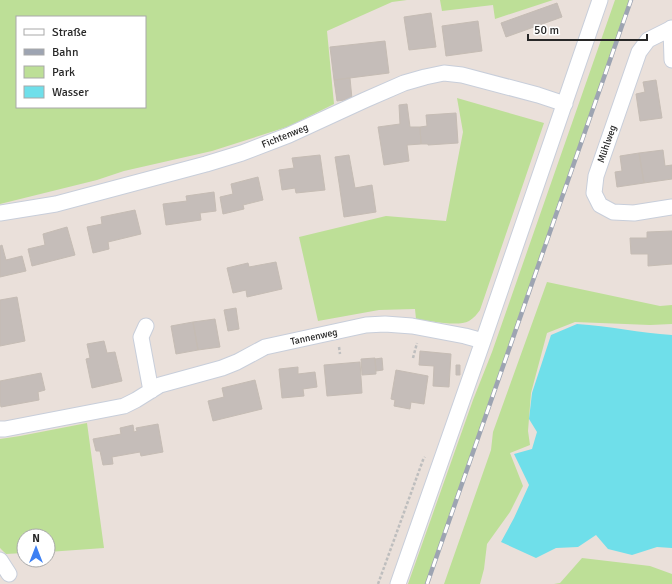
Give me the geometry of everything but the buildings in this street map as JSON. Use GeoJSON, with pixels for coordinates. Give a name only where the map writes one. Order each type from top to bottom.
{"type":"FeatureCollection","features":[{"type":"Feature","properties":{"kind":"street"},"geometry":{"type":"LineString","coordinates":[[398,584],[600,0]]}},
{"type":"Feature","properties":{"kind":"street","name":"Mühlweg"},"geometry":{"type":"LineString","coordinates":[[672,60],[671,28],[648,40],[639,52],[596,176],[594,193],[600,205],[613,212],[634,213],[672,207]]}},
{"type":"Feature","properties":{"kind":"street","name":"Fichtenweg"},"geometry":{"type":"LineString","coordinates":[[0,213],[56,204],[235,155],[289,135],[404,84],[444,73],[462,75],[538,95],[565,104]]}},
{"type":"Feature","properties":{"kind":"street","name":"Tannenweg"},"geometry":{"type":"LineString","coordinates":[[0,429],[124,406],[160,385],[222,368],[265,347],[366,325],[385,324],[412,326],[483,340]]}},
{"type":"Feature","properties":{"kind":"street"},"geometry":{"type":"LineString","coordinates":[[146,326],[141,336],[151,390]]}},
{"type":"Feature","properties":{"kind":"street"},"geometry":{"type":"LineString","coordinates":[[0,560],[9,574]]}},
{"type":"Feature","properties":{"kind":"green space"},"geometry":{"type":"Polygon","coordinates":[[[0,0],[407,0],[392,2],[327,31],[334,104],[290,126],[212,151],[124,171],[97,180],[0,204],[0,0]]]}},
{"type":"Feature","properties":{"kind":"green space"},"geometry":{"type":"Polygon","coordinates":[[[440,0],[553,0],[495,19],[493,5],[442,11],[440,0]]]}},
{"type":"Feature","properties":{"kind":"green space"},"geometry":{"type":"Polygon","coordinates":[[[615,0],[631,0],[427,584],[408,584],[473,400],[492,352],[615,0]]]}},
{"type":"Feature","properties":{"kind":"green space"},"geometry":{"type":"Polygon","coordinates":[[[457,98],[544,123],[480,310],[469,321],[458,324],[416,319],[415,309],[379,310],[318,321],[299,237],[386,216],[446,221],[463,132],[457,98]]]}},
{"type":"Feature","properties":{"kind":"green space"},"geometry":{"type":"Polygon","coordinates":[[[547,282],[660,306],[672,305],[672,324],[650,325],[575,322],[547,333],[531,393],[528,431],[530,445],[510,453],[523,486],[510,512],[487,544],[484,569],[480,584],[444,584],[491,450],[493,432],[547,282]]]}},
{"type":"Feature","properties":{"kind":"green space"},"geometry":{"type":"Polygon","coordinates":[[[87,423],[104,548],[56,551],[56,528],[16,528],[16,553],[6,554],[0,548],[0,439],[87,423]]]}},
{"type":"Feature","properties":{"kind":"green space"},"geometry":{"type":"Polygon","coordinates":[[[582,558],[650,566],[672,574],[672,584],[554,584],[560,583],[582,558]]]}},
{"type":"Feature","properties":{"kind":"water"},"geometry":{"type":"Polygon","coordinates":[[[577,324],[672,335],[672,548],[657,547],[632,555],[608,549],[596,535],[578,547],[556,548],[536,558],[501,542],[529,485],[514,454],[532,449],[537,432],[529,419],[532,393],[551,335],[577,324]]]}},
{"type":"Feature","properties":{"kind":"railway"},"geometry":{"type":"LineString","coordinates":[[427,584],[631,0]]}}]}
